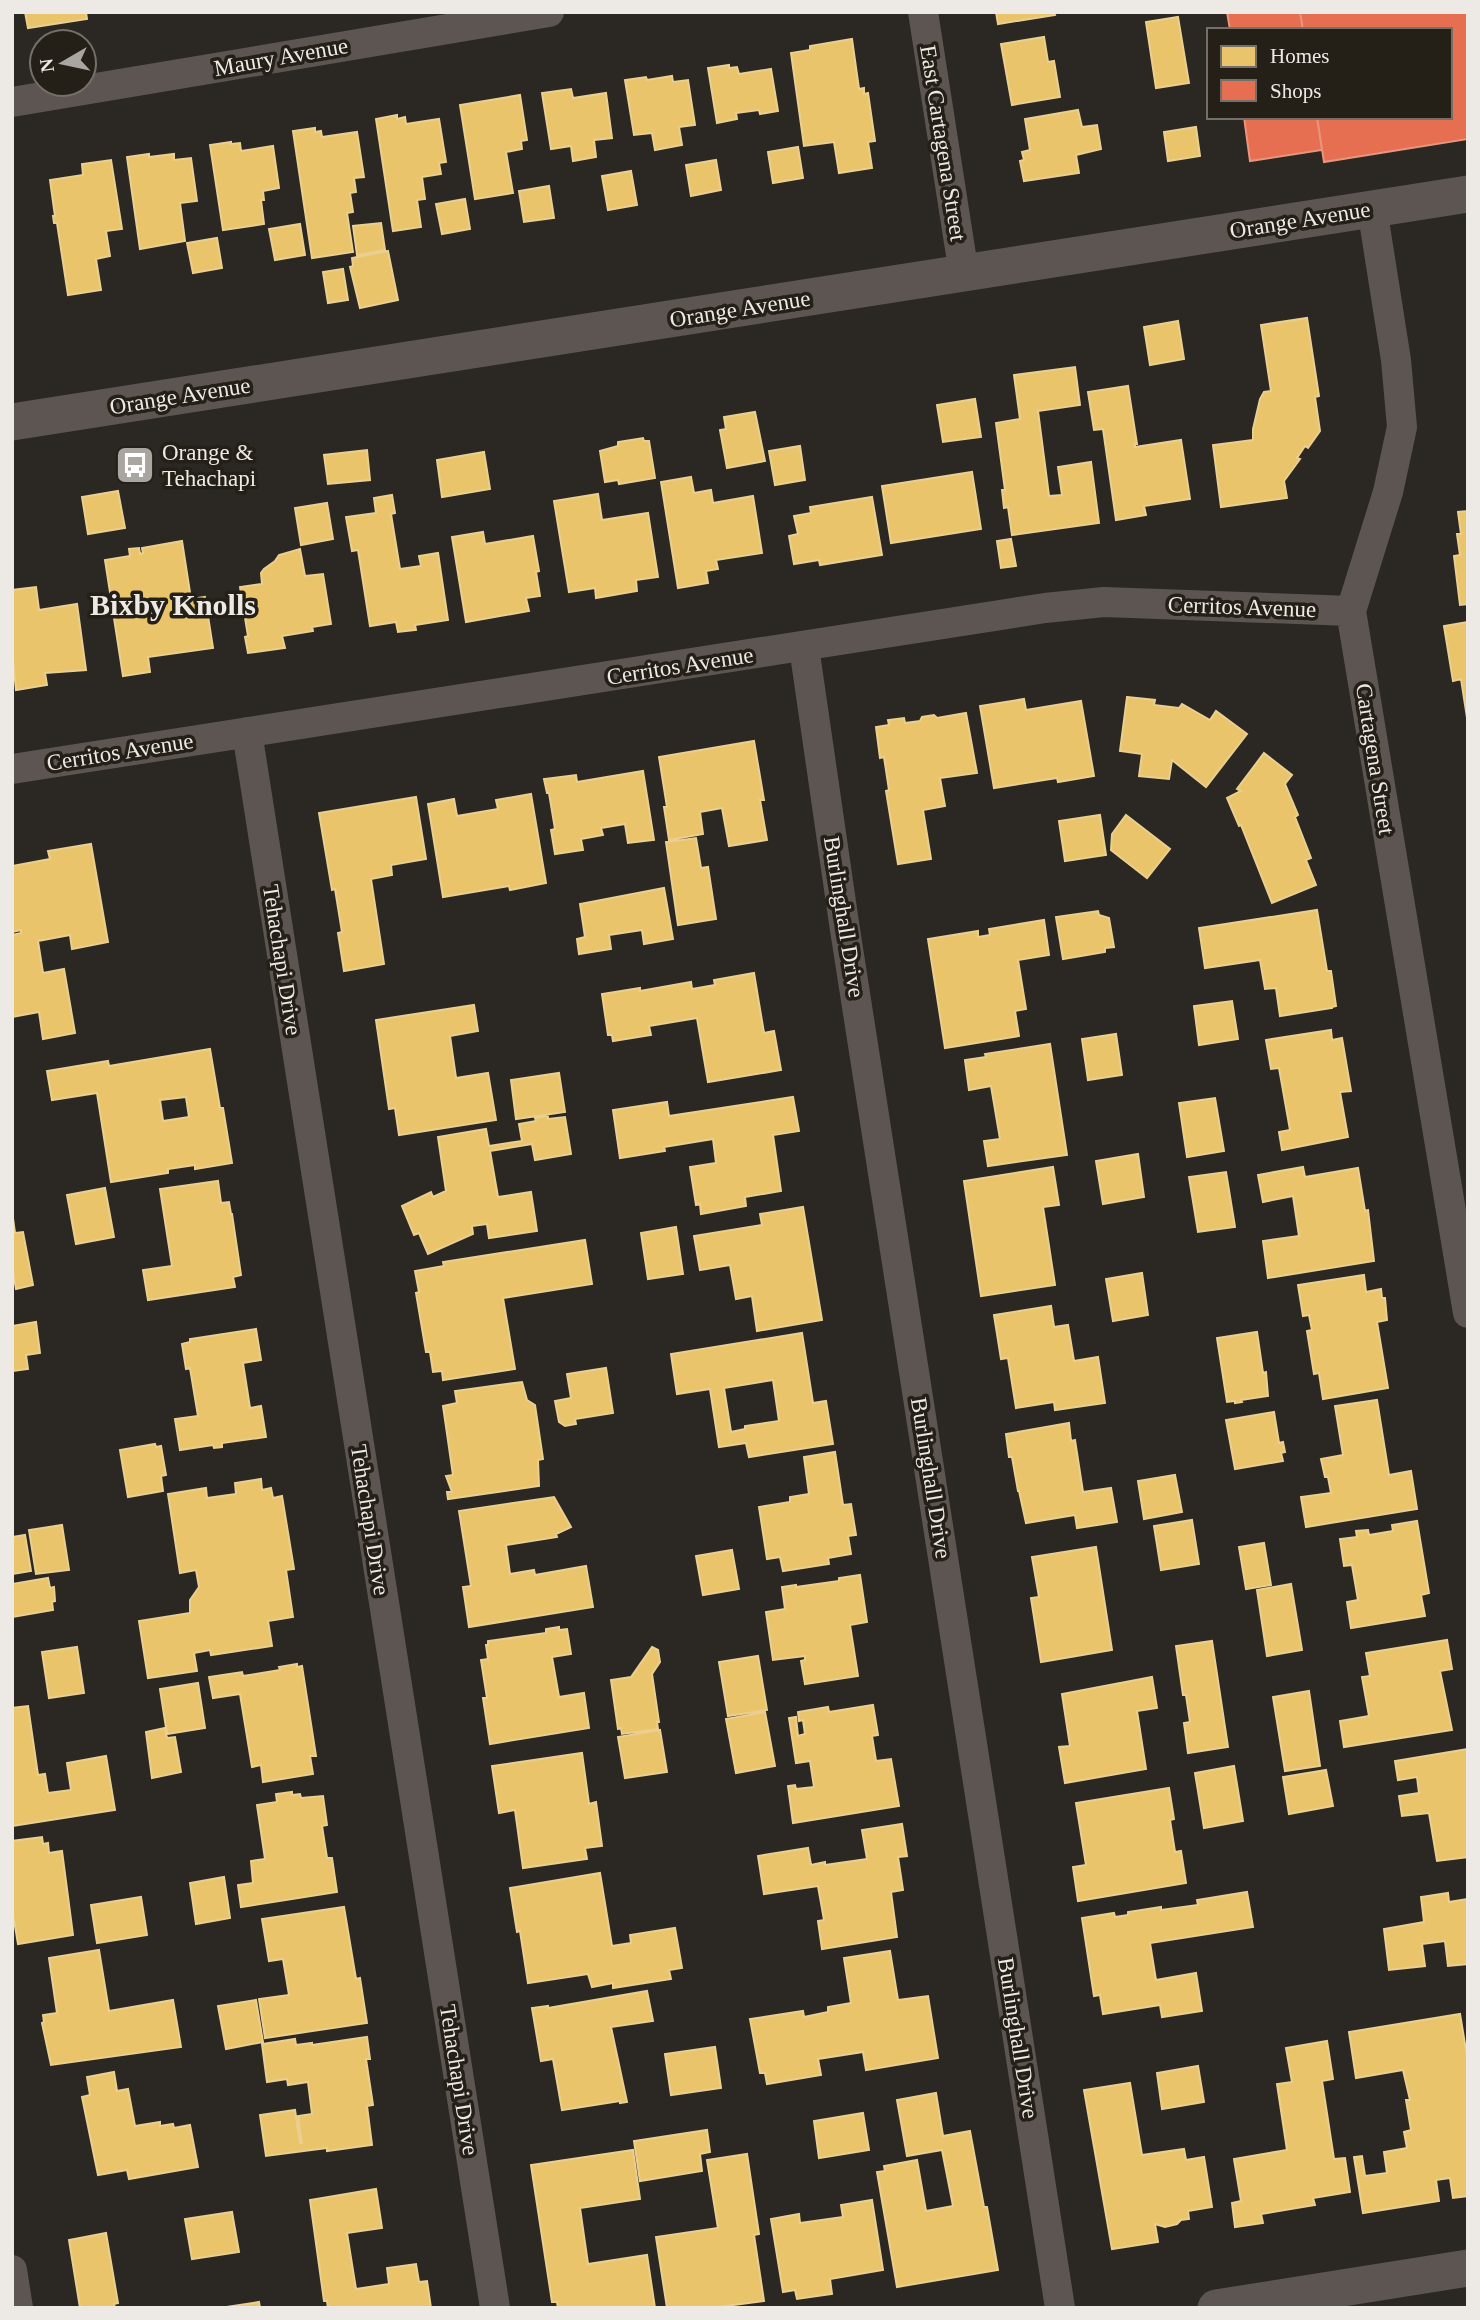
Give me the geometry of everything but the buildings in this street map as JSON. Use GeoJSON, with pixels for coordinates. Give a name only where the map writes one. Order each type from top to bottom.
{"type":"FeatureCollection","features":[{"type":"Feature","properties":{"kind":"street","name":"Maury Avenue"},"geometry":{"type":"LineString","coordinates":[[12,102],[549,12]]}},
{"type":"Feature","properties":{"kind":"street","name":"East Cartagena Street"},"geometry":{"type":"LineString","coordinates":[[923,12],[964,274]]}},
{"type":"Feature","properties":{"kind":"street","name":"Orange Avenue"},"geometry":{"type":"LineString","coordinates":[[12,422],[1468,194]]}},
{"type":"Feature","properties":{"kind":"street","name":"Cartagena Street"},"geometry":{"type":"LineString","coordinates":[[1372,208],[1396,360],[1402,427],[1388,492],[1351,611],[1468,1313]]}},
{"type":"Feature","properties":{"kind":"street","name":"Cerritos Avenue"},"geometry":{"type":"LineString","coordinates":[[12,769],[1045,608],[1104,602],[1351,611]]}},
{"type":"Feature","properties":{"kind":"street","name":"Burlinghall Drive"},"geometry":{"type":"LineString","coordinates":[[804,647],[844,923],[1060,2308]]}},
{"type":"Feature","properties":{"kind":"street","name":"Tehachapi Drive"},"geometry":{"type":"LineString","coordinates":[[247,732],[495,2308]]}},
{"type":"Feature","properties":{"kind":"street"},"geometry":{"type":"LineString","coordinates":[[1216,2308],[1468,2268]]}},
{"type":"Feature","properties":{"kind":"street"},"geometry":{"type":"LineString","coordinates":[[12,2270],[18,2308]]}},
{"type":"Feature","properties":{"kind":"place","name":"Orange & Tehachapi"},"geometry":{"type":"Point","coordinates":[135,465]}},
{"type":"Feature","properties":{"kind":"district","name":"Bixby Knolls"},"geometry":{"type":"Point","coordinates":[173,604]}}]}
